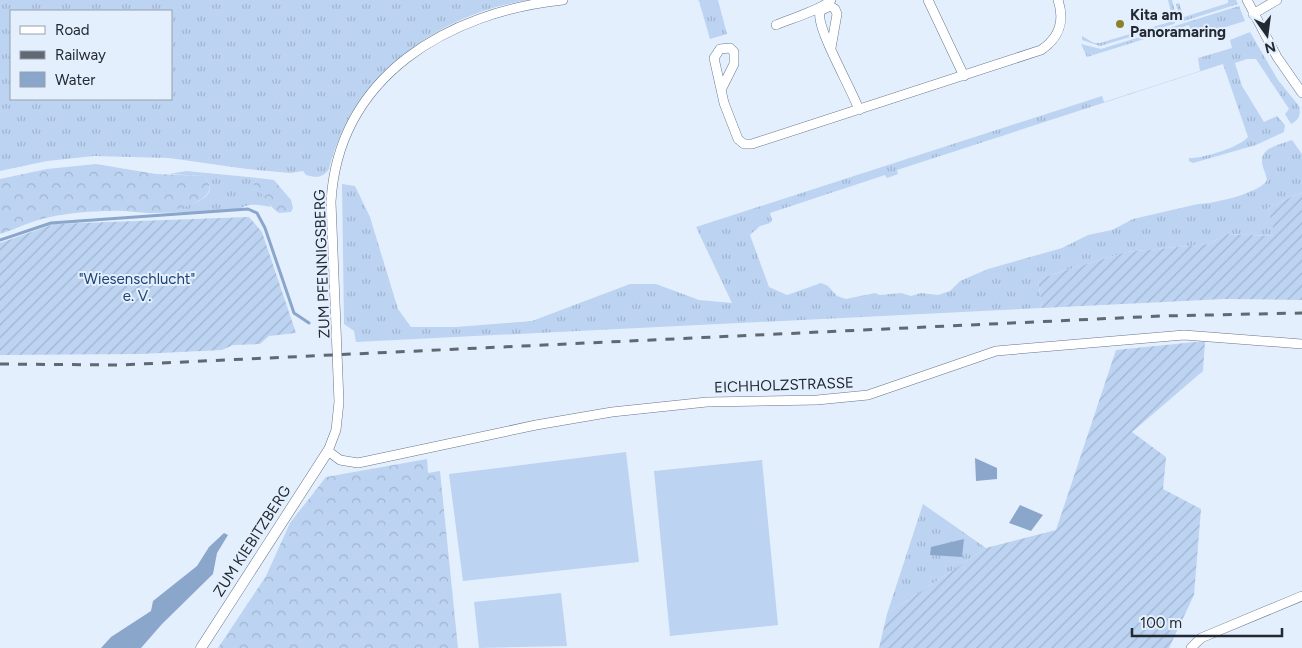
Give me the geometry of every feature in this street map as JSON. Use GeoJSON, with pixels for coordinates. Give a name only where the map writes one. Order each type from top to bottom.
{"type":"FeatureCollection","features":[{"type":"Feature","properties":{"kind":"street","name":"ZUM PFENNIGSBERG"},"geometry":{"type":"LineString","coordinates":[[328,451],[336,430],[339,402],[332,184],[338,158],[354,119],[384,78],[406,58],[448,31],[494,13],[563,0]]}},
{"type":"Feature","properties":{"kind":"street"},"geometry":{"type":"LineString","coordinates":[[928,0],[964,76]]}},
{"type":"Feature","properties":{"kind":"street"},"geometry":{"type":"LineString","coordinates":[[721,90],[734,64],[733,45],[720,49],[714,58],[721,90],[736,134],[744,144],[752,144],[1031,54],[1049,45],[1055,38],[1062,16],[1058,0]]}},
{"type":"Feature","properties":{"kind":"street"},"geometry":{"type":"LineString","coordinates":[[1247,0],[1277,57],[1302,94]]}},
{"type":"Feature","properties":{"kind":"street"},"geometry":{"type":"LineString","coordinates":[[1253,14],[1277,0]]}},
{"type":"Feature","properties":{"kind":"street"},"geometry":{"type":"LineString","coordinates":[[828,4],[818,16],[859,110]]}},
{"type":"Feature","properties":{"kind":"street"},"geometry":{"type":"LineString","coordinates":[[776,25],[804,12],[828,4]]}},
{"type":"Feature","properties":{"kind":"street"},"geometry":{"type":"LineString","coordinates":[[828,4],[835,9],[837,14],[831,48]]}},
{"type":"Feature","properties":{"kind":"street","name":"EICHHOLZSTRASSE"},"geometry":{"type":"LineString","coordinates":[[328,451],[340,460],[358,463],[536,425],[612,412],[707,402],[817,400],[868,395],[996,351],[1184,335],[1302,344]]}},
{"type":"Feature","properties":{"kind":"street","name":"ZUM KIEBITZBERG"},"geometry":{"type":"LineString","coordinates":[[201,648],[328,451]]}},
{"type":"Feature","properties":{"kind":"street"},"geometry":{"type":"LineString","coordinates":[[1191,648],[1201,638],[1302,596]]}},
{"type":"Feature","properties":{"kind":"green space"},"geometry":{"type":"Polygon","coordinates":[[[0,0],[529,0],[495,7],[462,19],[432,35],[404,55],[379,78],[357,105],[341,136],[329,169],[322,176],[306,175],[303,171],[291,173],[247,169],[169,158],[94,156],[47,161],[0,171],[0,0]]]}},
{"type":"Feature","properties":{"kind":"green space"},"geometry":{"type":"Polygon","coordinates":[[[697,0],[718,0],[727,34],[710,39],[699,1],[697,0]]]}},
{"type":"Feature","properties":{"kind":"green space"},"geometry":{"type":"Polygon","coordinates":[[[1168,0],[1172,0],[1177,19],[1174,24],[1100,46],[1082,40],[1082,36],[1094,43],[1100,43],[1173,21],[1168,0]]]}},
{"type":"Feature","properties":{"kind":"green space"},"geometry":{"type":"Polygon","coordinates":[[[1228,0],[1236,0],[1238,4],[1184,21],[1180,18],[1176,4],[1179,3],[1184,17],[1228,3],[1228,0]]]}},
{"type":"Feature","properties":{"kind":"green space"},"geometry":{"type":"Polygon","coordinates":[[[1239,6],[1245,21],[1193,37],[1189,25],[1087,57],[1081,44],[1101,49],[1239,6]]]}},
{"type":"Feature","properties":{"kind":"green space"},"geometry":{"type":"Polygon","coordinates":[[[1250,32],[1278,80],[1299,106],[1300,112],[1298,119],[1291,124],[1285,114],[1289,109],[1256,59],[1247,59],[1235,63],[1242,86],[1264,122],[1277,116],[1285,125],[1284,132],[1256,145],[1193,163],[1189,161],[1189,158],[1203,157],[1220,152],[1237,145],[1248,137],[1223,64],[897,170],[898,174],[887,178],[885,175],[770,213],[772,220],[770,223],[760,226],[750,235],[769,287],[787,295],[821,283],[828,286],[837,296],[846,299],[875,293],[880,295],[901,293],[911,296],[921,293],[938,295],[950,291],[960,281],[988,269],[1062,248],[1088,235],[1112,230],[1133,219],[1224,200],[1256,189],[1267,180],[1262,161],[1265,152],[1292,140],[1302,154],[1302,192],[1268,208],[1276,236],[1227,234],[1209,244],[1126,252],[1038,279],[1042,308],[356,342],[354,331],[344,324],[342,184],[355,186],[370,217],[398,309],[411,327],[456,327],[532,321],[630,284],[656,284],[699,300],[732,303],[696,227],[1102,96],[1104,102],[1200,71],[1198,58],[1232,48],[1230,40],[1250,32]]]}},
{"type":"Feature","properties":{"kind":"green space"},"geometry":{"type":"Polygon","coordinates":[[[96,164],[156,174],[204,176],[209,185],[208,193],[202,199],[192,204],[168,211],[149,213],[104,211],[65,214],[37,220],[0,234],[0,179],[47,169],[96,164]]]}},
{"type":"Feature","properties":{"kind":"green space"},"geometry":{"type":"Polygon","coordinates":[[[186,171],[258,178],[254,183],[254,187],[264,195],[271,207],[253,205],[245,206],[238,211],[151,213],[192,204],[202,199],[208,193],[210,186],[204,176],[169,174],[186,171]]]}},
{"type":"Feature","properties":{"kind":"green space"},"geometry":{"type":"Polygon","coordinates":[[[258,178],[274,180],[291,200],[293,208],[291,212],[279,213],[272,208],[254,187],[254,183],[258,178]]]}},
{"type":"Feature","properties":{"kind":"green space"},"geometry":{"type":"Polygon","coordinates":[[[1302,192],[1302,300],[1224,299],[1042,308],[1038,279],[1126,252],[1209,244],[1227,234],[1275,236],[1268,208],[1302,192]]]}},
{"type":"Feature","properties":{"kind":"green space","name":"\"Wiesenschlucht\" e. V."},"geometry":{"type":"Polygon","coordinates":[[[249,217],[262,232],[296,333],[269,336],[260,344],[233,345],[222,350],[140,354],[0,355],[0,243],[54,224],[249,217]]]}},
{"type":"Feature","properties":{"kind":"green space"},"geometry":{"type":"Polygon","coordinates":[[[1205,341],[1203,371],[1132,432],[1166,457],[1163,489],[1201,509],[1194,595],[1169,648],[879,648],[887,614],[986,548],[1056,530],[1116,350],[1205,341]]]}},
{"type":"Feature","properties":{"kind":"green space"},"geometry":{"type":"Polygon","coordinates":[[[626,452],[639,562],[463,581],[449,474],[626,452]]]}},
{"type":"Feature","properties":{"kind":"green space"},"geometry":{"type":"Polygon","coordinates":[[[427,459],[428,473],[440,471],[458,648],[218,648],[266,576],[290,523],[326,477],[427,459]]]}},
{"type":"Feature","properties":{"kind":"green space"},"geometry":{"type":"Polygon","coordinates":[[[762,460],[778,625],[670,636],[654,471],[762,460]]]}},
{"type":"Feature","properties":{"kind":"green space"},"geometry":{"type":"Polygon","coordinates":[[[923,504],[986,548],[887,614],[923,504]]]}},
{"type":"Feature","properties":{"kind":"green space"},"geometry":{"type":"Polygon","coordinates":[[[561,593],[567,646],[479,648],[474,602],[561,593]]]}},
{"type":"Feature","properties":{"kind":"water"},"geometry":{"type":"Polygon","coordinates":[[[975,458],[997,468],[997,479],[976,481],[975,458]]]}},
{"type":"Feature","properties":{"kind":"water"},"geometry":{"type":"Polygon","coordinates":[[[1020,505],[1043,515],[1031,531],[1009,523],[1020,505]]]}},
{"type":"Feature","properties":{"kind":"water"},"geometry":{"type":"Polygon","coordinates":[[[224,533],[228,535],[217,553],[213,574],[162,624],[141,648],[101,648],[111,637],[151,611],[153,601],[197,566],[209,547],[224,533]]]}},
{"type":"Feature","properties":{"kind":"water"},"geometry":{"type":"Polygon","coordinates":[[[964,539],[962,557],[930,555],[931,547],[964,539]]]}},
{"type":"Feature","properties":{"kind":"waterway"},"geometry":{"type":"LineString","coordinates":[[0,240],[51,223],[248,209],[257,213],[265,228],[294,313],[309,323]]}},
{"type":"Feature","properties":{"kind":"railway"},"geometry":{"type":"LineString","coordinates":[[0,364],[119,365],[1161,316],[1302,313]]}},
{"type":"Feature","properties":{"kind":"place","name":"Kita am Panoramaring"},"geometry":{"type":"Point","coordinates":[1120,24]}}]}
